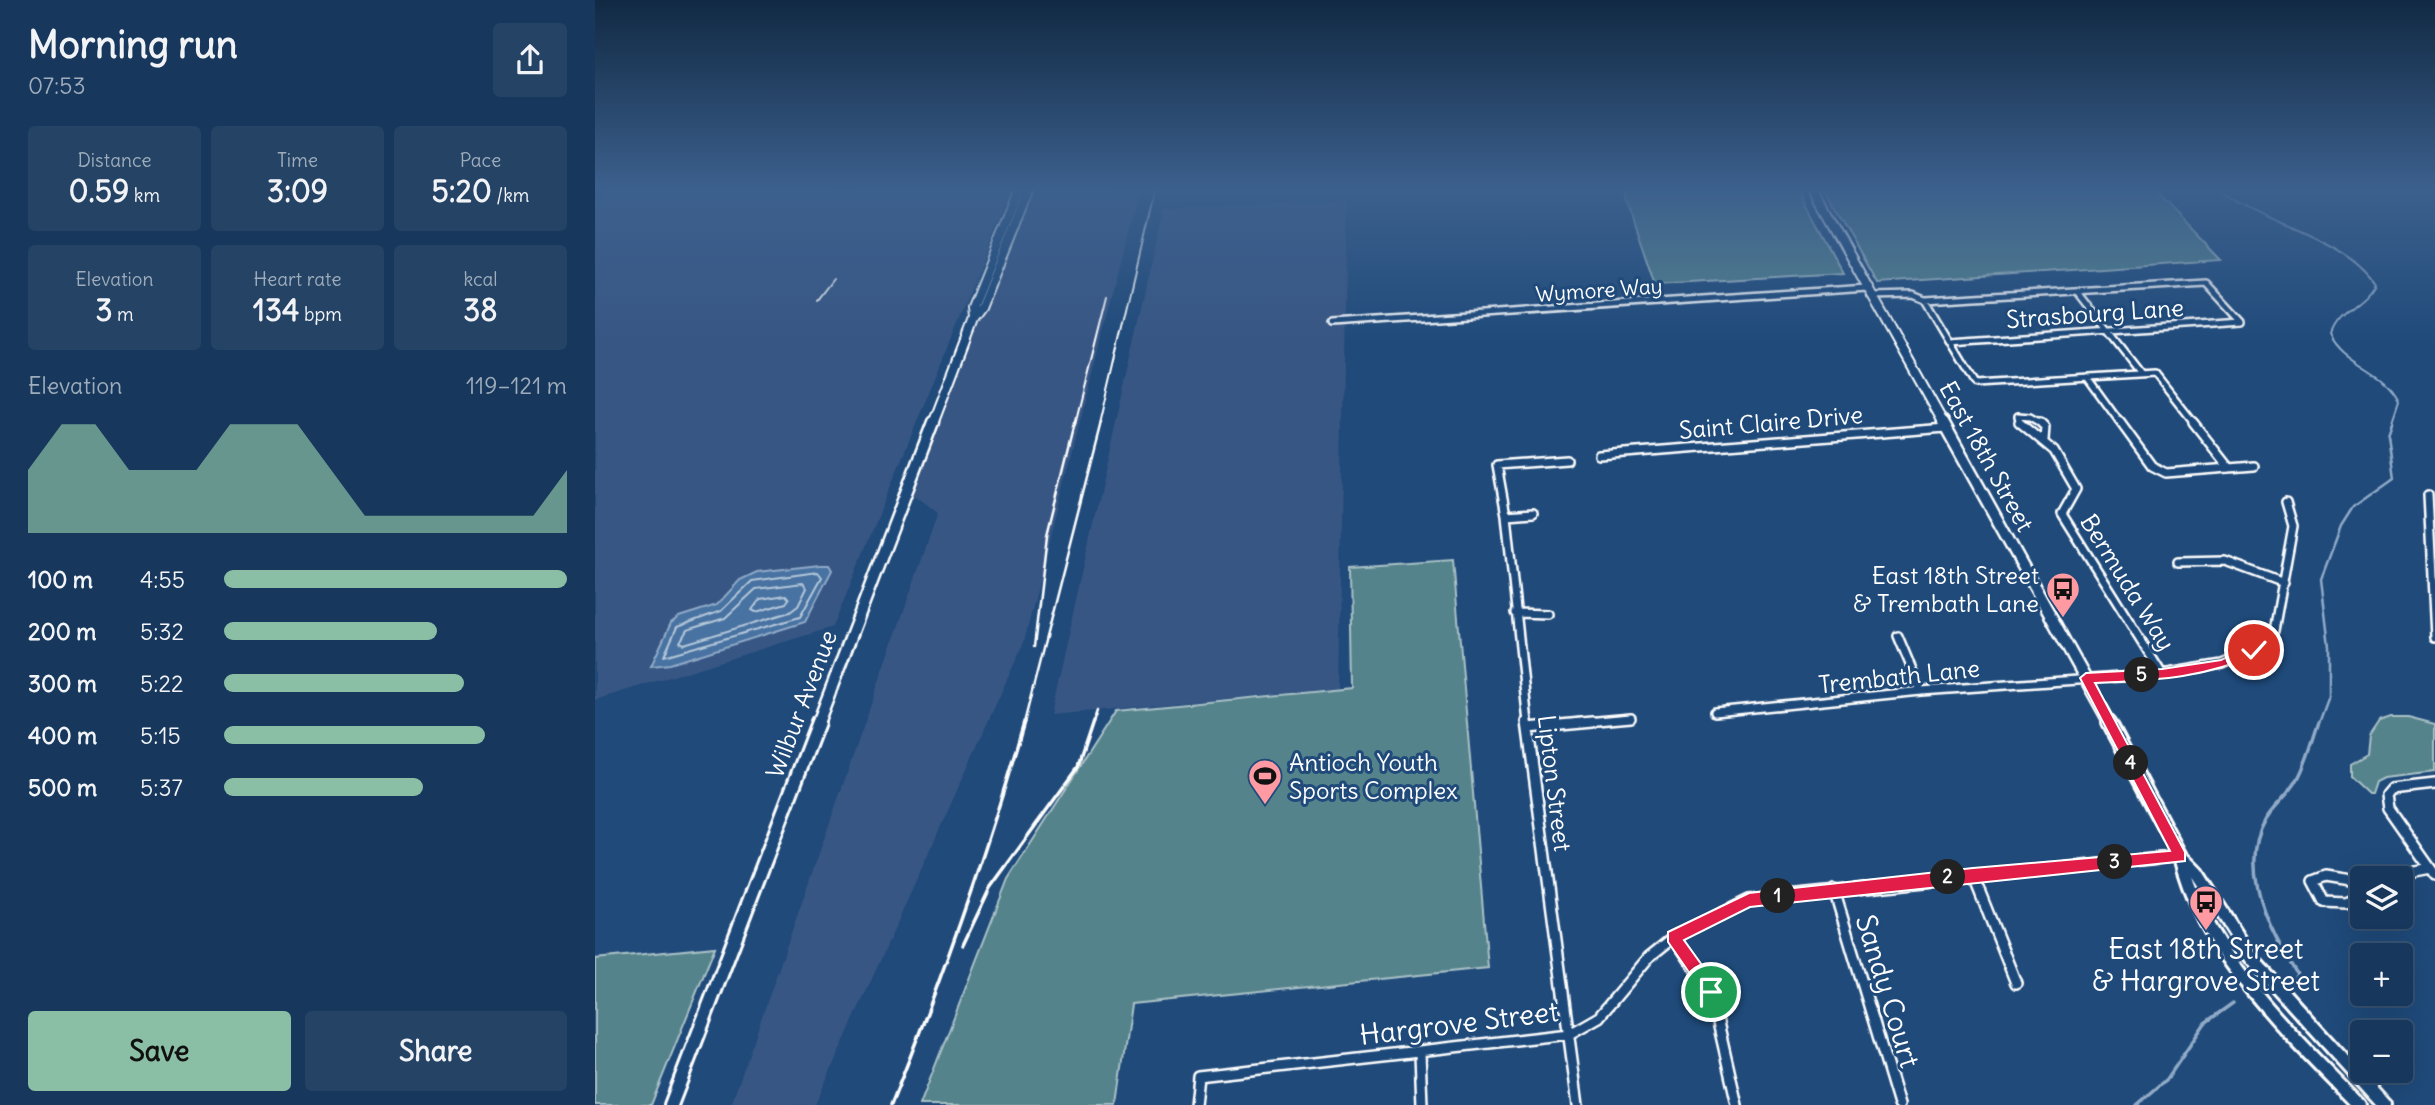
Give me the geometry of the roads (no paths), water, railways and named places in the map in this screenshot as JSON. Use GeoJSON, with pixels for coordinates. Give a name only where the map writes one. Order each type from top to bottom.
{"type":"FeatureCollection","features":[{"type":"Feature","properties":{"kind":"main road","name":"Wilbur Avenue"},"geometry":{"type":"LineString","coordinates":[[973,319],[972,308],[999,241]]}},
{"type":"Feature","properties":{"kind":"main road","name":"Wilbur Avenue"},"geometry":{"type":"LineString","coordinates":[[671,1105],[973,319],[981,308],[1008,241]]}},
{"type":"Feature","properties":{"kind":"main road","name":"East 18th Street"},"geometry":{"type":"LineString","coordinates":[[1841,241],[2086,678],[2180,856],[2197,873],[2252,959],[2384,1105]]}},
{"type":"Feature","properties":{"kind":"main road","name":"East 18th Street"},"geometry":{"type":"LineString","coordinates":[[2180,856],[2181,874],[2205,919],[2245,978],[2289,1033],[2359,1105]]}},
{"type":"Feature","properties":{"kind":"street","name":"Wymore Way"},"geometry":{"type":"LineString","coordinates":[[1332,324],[1869,292],[1913,295],[1925,300],[2206,283],[2242,321]]}},
{"type":"Feature","properties":{"kind":"street"},"geometry":{"type":"LineString","coordinates":[[2077,291],[2140,372]]}},
{"type":"Feature","properties":{"kind":"street"},"geometry":{"type":"LineString","coordinates":[[1925,300],[1975,384],[2155,373],[2229,467]]}},
{"type":"Feature","properties":{"kind":"street","name":"Strasbourg Lane"},"geometry":{"type":"LineString","coordinates":[[1950,342],[2242,321]]}},
{"type":"Feature","properties":{"kind":"street"},"geometry":{"type":"LineString","coordinates":[[2087,377],[2152,466],[2166,473],[2254,466]]}},
{"type":"Feature","properties":{"kind":"street","name":"Bermuda Way"},"geometry":{"type":"LineString","coordinates":[[2044,440],[2045,427],[2038,419],[2030,415],[2018,416],[2017,420],[2025,431],[2044,440],[2072,479],[2076,489],[2062,514],[2162,674]]}},
{"type":"Feature","properties":{"kind":"street","name":"Saint Claire Drive"},"geometry":{"type":"LineString","coordinates":[[1599,455],[1946,428]]}},
{"type":"Feature","properties":{"kind":"street","name":"Lipton Street"},"geometry":{"type":"LineString","coordinates":[[1567,460],[1497,465],[1506,515],[1528,728],[1579,1105]]}},
{"type":"Feature","properties":{"kind":"street"},"geometry":{"type":"LineString","coordinates":[[2428,495],[2432,519],[2435,635]]}},
{"type":"Feature","properties":{"kind":"street","name":"Trembath Lane"},"geometry":{"type":"LineString","coordinates":[[1715,712],[1921,691],[2162,674],[2222,664],[2254,650],[2274,631],[2293,526],[2286,502]]}},
{"type":"Feature","properties":{"kind":"street"},"geometry":{"type":"LineString","coordinates":[[1506,515],[1533,513]]}},
{"type":"Feature","properties":{"kind":"street"},"geometry":{"type":"LineString","coordinates":[[2178,562],[2225,561],[2284,583]]}},
{"type":"Feature","properties":{"kind":"street"},"geometry":{"type":"LineString","coordinates":[[1515,613],[1548,614]]}},
{"type":"Feature","properties":{"kind":"street"},"geometry":{"type":"LineString","coordinates":[[1898,636],[1921,691]]}},
{"type":"Feature","properties":{"kind":"street"},"geometry":{"type":"LineString","coordinates":[[1528,728],[1631,718]]}},
{"type":"Feature","properties":{"kind":"street"},"geometry":{"type":"LineString","coordinates":[[2413,874],[2433,871],[2388,808],[2386,795],[2391,789],[2435,784]]}},
{"type":"Feature","properties":{"kind":"street","name":"Hargrove Street"},"geometry":{"type":"LineString","coordinates":[[1195,1105],[1198,1076],[1420,1053],[1569,1034],[1599,1017],[1649,957],[1674,937],[1749,900],[1973,875],[2180,856]]}},
{"type":"Feature","properties":{"kind":"street"},"geometry":{"type":"LineString","coordinates":[[1973,875],[2016,983]]}},
{"type":"Feature","properties":{"kind":"street"},"geometry":{"type":"LineString","coordinates":[[2321,875],[2338,875],[2359,883],[2359,897],[2353,902],[2337,905],[2324,902],[2314,888],[2313,881],[2321,875]]}},
{"type":"Feature","properties":{"kind":"street","name":"Sandy Court"},"geometry":{"type":"LineString","coordinates":[[1834,890],[1899,1105]]}},
{"type":"Feature","properties":{"kind":"street"},"geometry":{"type":"LineString","coordinates":[[1674,937],[1711,992],[1737,1105]]}},
{"type":"Feature","properties":{"kind":"street"},"geometry":{"type":"LineString","coordinates":[[1420,1053],[1422,1105]]}},
{"type":"Feature","properties":{"kind":"water"},"geometry":{"type":"Polygon","coordinates":[[[829,565],[832,570],[805,622],[670,664],[651,666],[671,623],[679,617],[717,605],[740,580],[757,572],[829,565]]]}},
{"type":"Feature","properties":{"kind":"waterway"},"geometry":{"type":"LineString","coordinates":[[2321,241],[2362,267],[2375,283],[2370,291],[2339,319],[2330,334],[2354,361],[2375,373],[2392,389],[2399,400],[2391,424]]}},
{"type":"Feature","properties":{"kind":"waterway"},"geometry":{"type":"LineString","coordinates":[[2319,723],[2329,696],[2329,646],[2321,579],[2341,526],[2353,507],[2394,478],[2388,434],[2392,422]]}},
{"type":"Feature","properties":{"kind":"waterway"},"geometry":{"type":"LineString","coordinates":[[2290,988],[2297,974],[2268,919],[2256,879],[2255,858],[2258,838],[2266,819],[2300,775],[2319,722]]}},
{"type":"Feature","properties":{"kind":"waterway"},"geometry":{"type":"LineString","coordinates":[[2137,1105],[2167,1079],[2205,1023],[2233,1003]]}},
{"type":"Feature","properties":{"kind":"railway"},"geometry":{"type":"LineString","coordinates":[[1100,424],[1143,241]]}},
{"type":"Feature","properties":{"kind":"railway"},"geometry":{"type":"LineString","coordinates":[[817,300],[833,279]]}},
{"type":"Feature","properties":{"kind":"railway"},"geometry":{"type":"LineString","coordinates":[[1075,424],[1107,296]]}},
{"type":"Feature","properties":{"kind":"railway"},"geometry":{"type":"LineString","coordinates":[[1034,647],[1047,535],[1075,422]]}},
{"type":"Feature","properties":{"kind":"railway"},"geometry":{"type":"LineString","coordinates":[[1024,723],[1101,422]]}},
{"type":"Feature","properties":{"kind":"railway"},"geometry":{"type":"LineString","coordinates":[[1093,723],[1097,711]]}},
{"type":"Feature","properties":{"kind":"railway"},"geometry":{"type":"LineString","coordinates":[[891,1105],[963,915],[1024,722]]}},
{"type":"Feature","properties":{"kind":"railway"},"geometry":{"type":"LineString","coordinates":[[963,945],[990,888],[1078,767],[1093,722]]}},
{"type":"Feature","properties":{"kind":"place","name":"East 18th Street & Trembath Lane"},"geometry":{"type":"Point","coordinates":[2063,619]}},
{"type":"Feature","properties":{"kind":"place","name":"Antioch Youth Sports Complex"},"geometry":{"type":"Point","coordinates":[1265,806]}},
{"type":"Feature","properties":{"kind":"place","name":"East 18th Street & Hargrove Street"},"geometry":{"type":"Point","coordinates":[2206,932]}}]}
